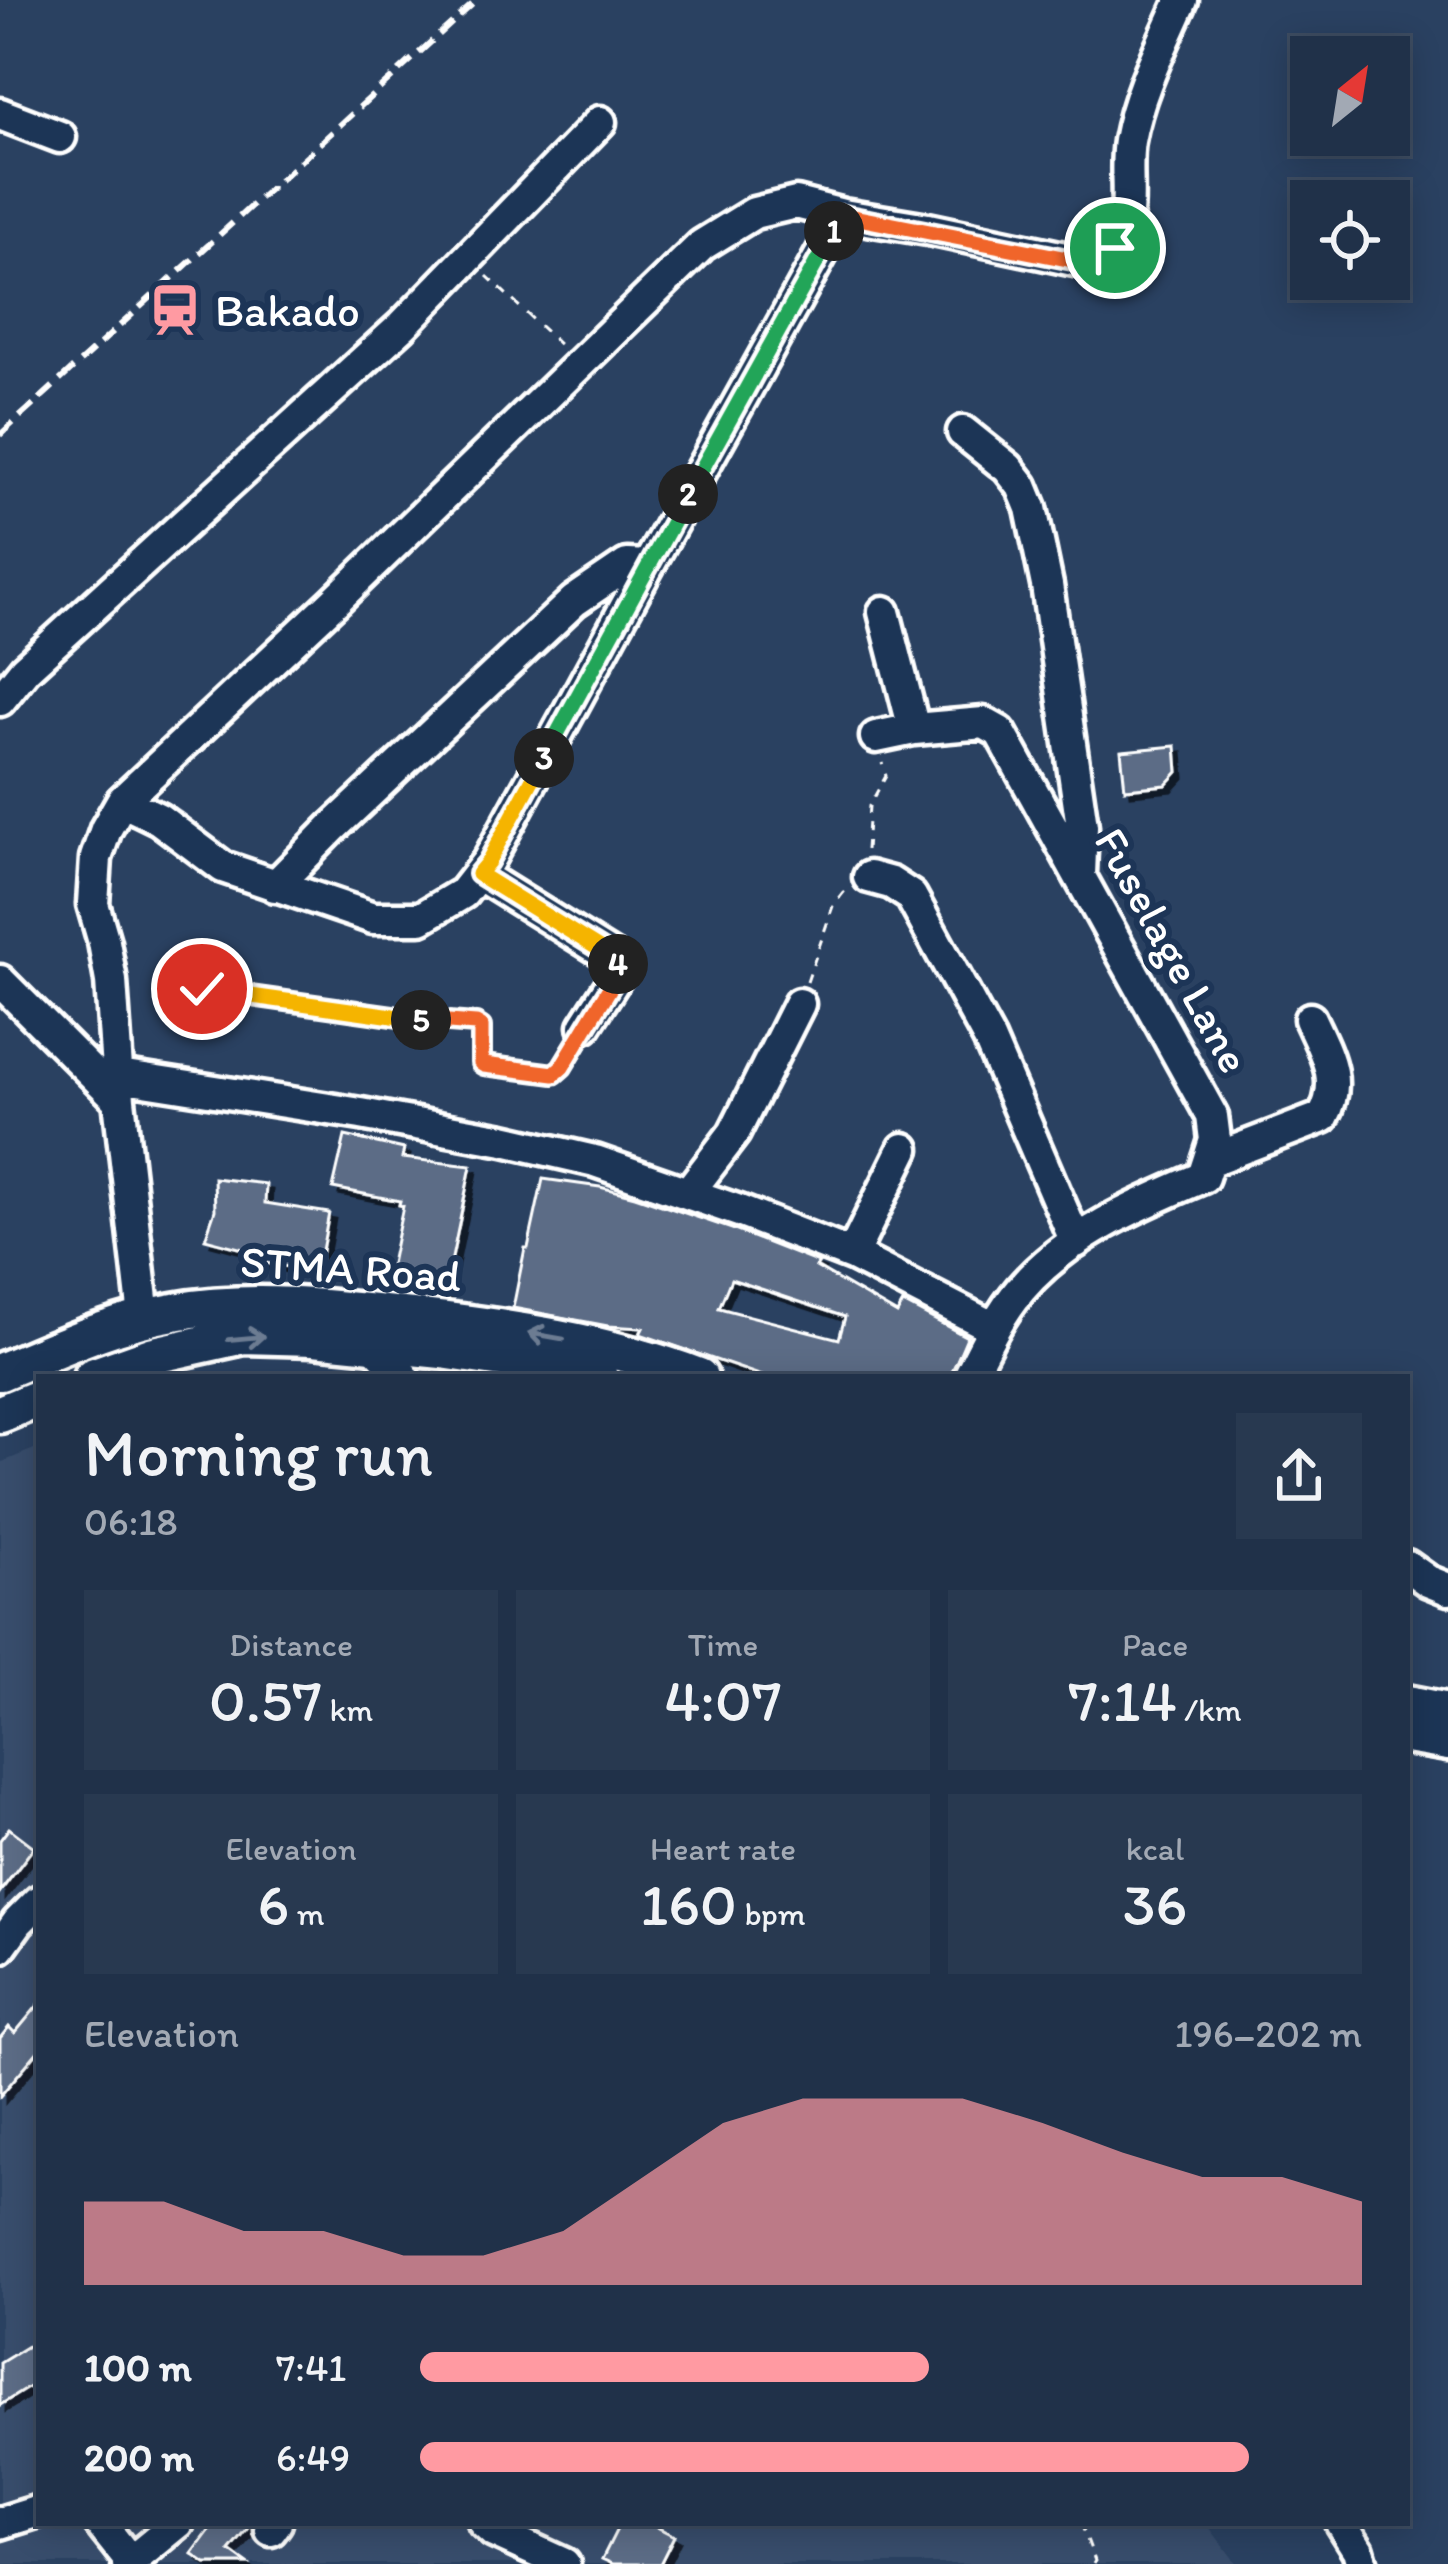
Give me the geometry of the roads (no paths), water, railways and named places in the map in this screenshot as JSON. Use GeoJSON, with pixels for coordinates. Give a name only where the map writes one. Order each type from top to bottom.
{"type":"FeatureCollection","features":[{"type":"Feature","properties":{"kind":"main road","name":"STMA Road"},"geometry":{"type":"LineString","coordinates":[[0,1372],[144,1318],[243,1304],[376,1312],[581,1342],[689,1374]]}},
{"type":"Feature","properties":{"kind":"main road","name":"STMA Road"},"geometry":{"type":"LineString","coordinates":[[100,1374],[154,1355],[244,1335],[442,1350],[589,1374]]}},
{"type":"Feature","properties":{"kind":"main road"},"geometry":{"type":"LineString","coordinates":[[0,1414],[36,1399]]}},
{"type":"Feature","properties":{"kind":"main road"},"geometry":{"type":"LineString","coordinates":[[1410,1705],[1448,1712]]}},
{"type":"Feature","properties":{"kind":"main road"},"geometry":{"type":"LineString","coordinates":[[1410,1736],[1448,1742]]}},
{"type":"Feature","properties":{"kind":"street"},"geometry":{"type":"LineString","coordinates":[[144,1318],[111,981],[94,904],[96,858],[122,801],[702,245],[754,213],[796,202],[1088,263],[1104,260],[1122,237],[1126,220],[1126,162],[1144,85],[1182,0]]}},
{"type":"Feature","properties":{"kind":"street"},"geometry":{"type":"LineString","coordinates":[[0,114],[60,136]]}},
{"type":"Feature","properties":{"kind":"street"},"geometry":{"type":"LineString","coordinates":[[0,700],[25,669],[402,326],[600,122]]}},
{"type":"Feature","properties":{"kind":"street"},"geometry":{"type":"LineString","coordinates":[[122,801],[159,819],[223,867],[373,918],[421,918],[463,893],[488,862],[843,215]]}},
{"type":"Feature","properties":{"kind":"street"},"geometry":{"type":"LineString","coordinates":[[963,432],[1008,468],[1031,508],[1047,585],[1082,826],[1080,874]]}},
{"type":"Feature","properties":{"kind":"street"},"geometry":{"type":"LineString","coordinates":[[275,886],[574,601],[627,565],[647,566]]}},
{"type":"Feature","properties":{"kind":"street"},"geometry":{"type":"LineString","coordinates":[[884,612],[914,729]]}},
{"type":"Feature","properties":{"kind":"street","name":"Fuselage Lane"},"geometry":{"type":"LineString","coordinates":[[876,737],[984,724],[1000,732],[1212,1116],[1211,1160]]}},
{"type":"Feature","properties":{"kind":"street"},"geometry":{"type":"LineString","coordinates":[[478,874],[617,963],[617,976],[585,1027]]}},
{"type":"Feature","properties":{"kind":"street"},"geometry":{"type":"LineString","coordinates":[[869,877],[911,896],[989,1039],[1076,1242]]}},
{"type":"Feature","properties":{"kind":"street"},"geometry":{"type":"LineString","coordinates":[[0,981],[119,1088],[504,1140],[595,1162],[852,1255],[994,1328]]}},
{"type":"Feature","properties":{"kind":"street"},"geometry":{"type":"LineString","coordinates":[[688,1192],[734,1133],[800,1004]]}},
{"type":"Feature","properties":{"kind":"street"},"geometry":{"type":"LineString","coordinates":[[971,1374],[1020,1290],[1053,1257],[1151,1199],[1203,1177],[1211,1160],[1324,1118],[1334,1092],[1328,1058],[1310,1019]]}},
{"type":"Feature","properties":{"kind":"street"},"geometry":{"type":"LineString","coordinates":[[852,1255],[904,1149]]}},
{"type":"Feature","properties":{"kind":"street"},"geometry":{"type":"LineString","coordinates":[[372,1343],[401,1374]]}},
{"type":"Feature","properties":{"kind":"street"},"geometry":{"type":"LineString","coordinates":[[1410,1568],[1448,1589]]}},
{"type":"Feature","properties":{"kind":"street"},"geometry":{"type":"LineString","coordinates":[[0,1947],[36,1904]]}},
{"type":"Feature","properties":{"kind":"street"},"geometry":{"type":"LineString","coordinates":[[0,2524],[36,2511]]}},
{"type":"Feature","properties":{"kind":"street"},"geometry":{"type":"LineString","coordinates":[[102,2526],[129,2563],[174,2526]]}},
{"type":"Feature","properties":{"kind":"street"},"geometry":{"type":"LineString","coordinates":[[487,2526],[564,2564]]}},
{"type":"Feature","properties":{"kind":"street"},"geometry":{"type":"LineString","coordinates":[[1342,2526],[1362,2564]]}},
{"type":"Feature","properties":{"kind":"railway"},"geometry":{"type":"LineString","coordinates":[[0,435],[477,0]]}},
{"type":"Feature","properties":{"kind":"place","name":"Bakado"},"geometry":{"type":"Point","coordinates":[175,310]}}]}
